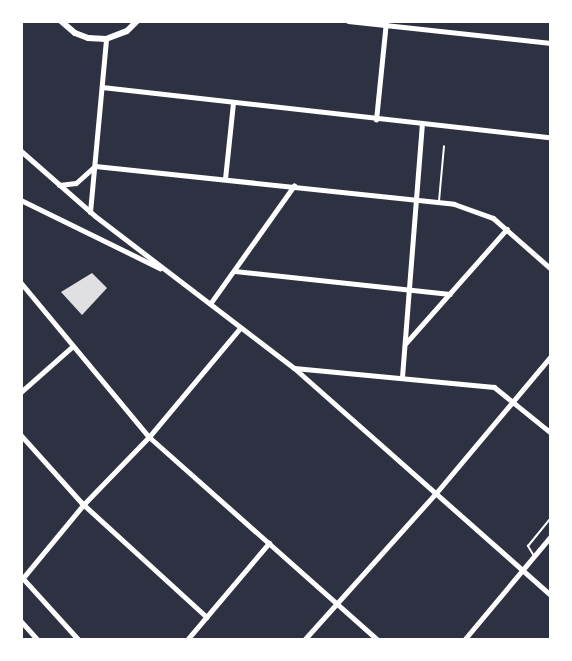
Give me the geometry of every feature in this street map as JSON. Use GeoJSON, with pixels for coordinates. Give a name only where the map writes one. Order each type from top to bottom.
{"type":"FeatureCollection","features":[{"type":"Feature","properties":{"kind":"main road"},"geometry":{"type":"LineString","coordinates":[[61,21],[75,33],[88,38],[106,39],[127,32],[138,21]]}},
{"type":"Feature","properties":{"kind":"main road"},"geometry":{"type":"LineString","coordinates":[[348,21],[386,23],[551,43]]}},
{"type":"Feature","properties":{"kind":"main road"},"geometry":{"type":"LineString","coordinates":[[90,212],[106,39]]}},
{"type":"Feature","properties":{"kind":"main road"},"geometry":{"type":"LineString","coordinates":[[21,151],[90,212],[294,368],[551,595]]}},
{"type":"Feature","properties":{"kind":"main road"},"geometry":{"type":"LineString","coordinates":[[59,185],[76,183],[95,166],[439,202],[478,211],[507,229],[551,269]]}},
{"type":"Feature","properties":{"kind":"main road"},"geometry":{"type":"LineString","coordinates":[[21,283],[149,437],[378,640]]}},
{"type":"Feature","properties":{"kind":"main road"},"geometry":{"type":"LineString","coordinates":[[304,640],[436,493],[551,356]]}},
{"type":"Feature","properties":{"kind":"main road"},"geometry":{"type":"LineString","coordinates":[[294,368],[494,387],[514,400],[551,432]]}},
{"type":"Feature","properties":{"kind":"main road"},"geometry":{"type":"LineString","coordinates":[[464,640],[551,536]]}},
{"type":"Feature","properties":{"kind":"street"},"geometry":{"type":"LineString","coordinates":[[376,120],[386,23]]}},
{"type":"Feature","properties":{"kind":"street"},"geometry":{"type":"LineString","coordinates":[[102,87],[376,120],[551,137]]}},
{"type":"Feature","properties":{"kind":"street"},"geometry":{"type":"LineString","coordinates":[[225,179],[233,103]]}},
{"type":"Feature","properties":{"kind":"street"},"geometry":{"type":"LineString","coordinates":[[402,377],[411,290],[422,124]]}},
{"type":"Feature","properties":{"kind":"street"},"geometry":{"type":"LineString","coordinates":[[210,304],[293,187]]}},
{"type":"Feature","properties":{"kind":"street"},"geometry":{"type":"LineString","coordinates":[[21,200],[173,275]]}},
{"type":"Feature","properties":{"kind":"street"},"geometry":{"type":"LineString","coordinates":[[406,344],[507,229]]}},
{"type":"Feature","properties":{"kind":"street"},"geometry":{"type":"LineString","coordinates":[[235,271],[450,294]]}},
{"type":"Feature","properties":{"kind":"street"},"geometry":{"type":"LineString","coordinates":[[79,640],[22,577],[84,505],[149,437],[240,328]]}},
{"type":"Feature","properties":{"kind":"street"},"geometry":{"type":"LineString","coordinates":[[21,392],[73,346]]}},
{"type":"Feature","properties":{"kind":"street"},"geometry":{"type":"LineString","coordinates":[[21,435],[84,505],[207,617]]}},
{"type":"Feature","properties":{"kind":"street"},"geometry":{"type":"LineString","coordinates":[[187,640],[269,543]]}},
{"type":"Feature","properties":{"kind":"street"},"geometry":{"type":"LineString","coordinates":[[21,621],[38,640]]}},
{"type":"Feature","properties":{"kind":"lane"},"geometry":{"type":"LineString","coordinates":[[439,202],[444,146]]}},
{"type":"Feature","properties":{"kind":"lane"},"geometry":{"type":"LineString","coordinates":[[535,556],[527,546],[551,518]]}},
{"type":"Feature","properties":{"kind":"building"},"geometry":{"type":"Polygon","coordinates":[[[92,273],[107,288],[82,315],[61,292],[92,273]]]}}]}
